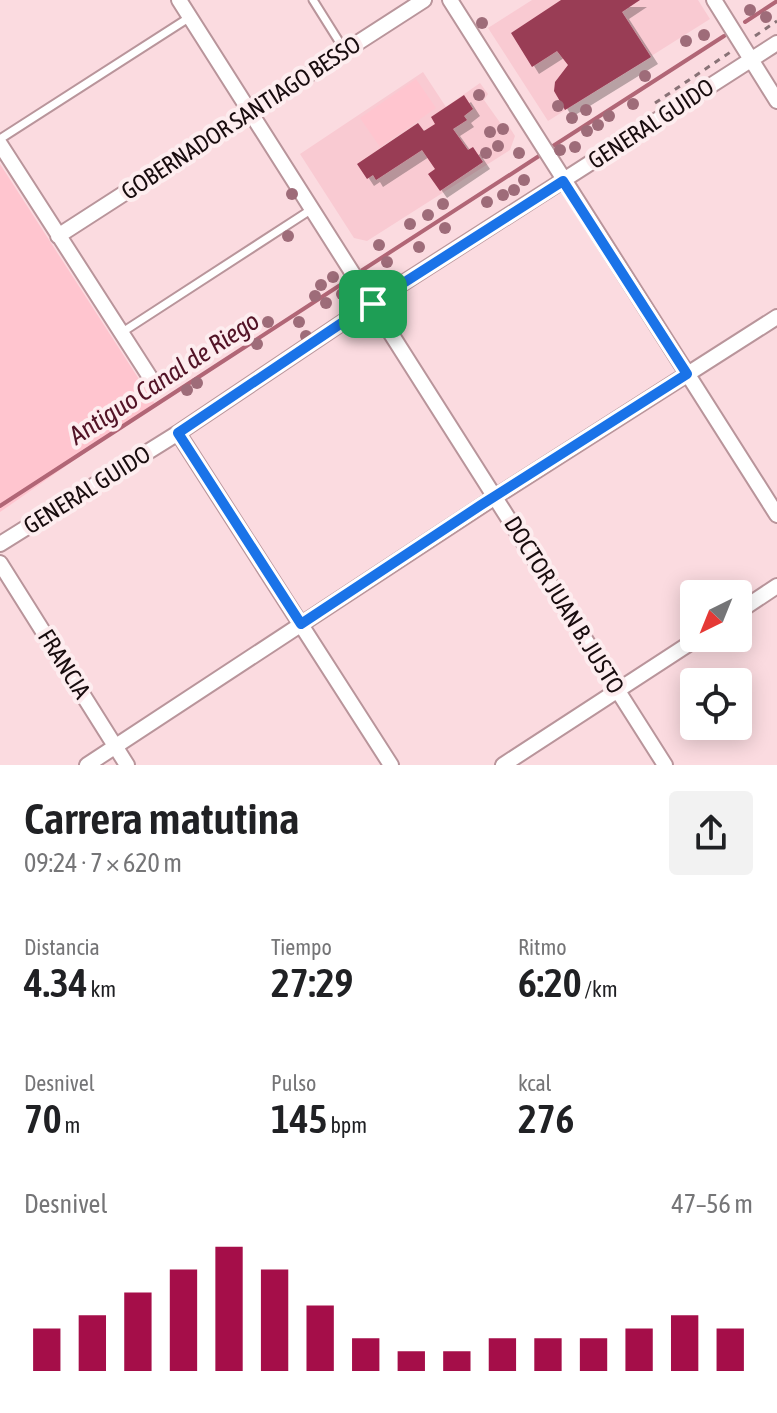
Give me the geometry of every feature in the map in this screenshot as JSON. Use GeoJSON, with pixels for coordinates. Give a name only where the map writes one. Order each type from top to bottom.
{"type":"FeatureCollection","features":[{"type":"Feature","properties":{"kind":"street","name":"DOCTOR JUAN B. JUSTO"},"geometry":{"type":"LineString","coordinates":[[179,0],[665,765]]}},
{"type":"Feature","properties":{"kind":"street","name":"GOBERNADOR SANTIAGO BESSO"},"geometry":{"type":"LineString","coordinates":[[58,236],[424,0]]}},
{"type":"Feature","properties":{"kind":"street"},"geometry":{"type":"LineString","coordinates":[[450,0],[777,515]]}},
{"type":"Feature","properties":{"kind":"street"},"geometry":{"type":"LineString","coordinates":[[714,0],[777,101]]}},
{"type":"Feature","properties":{"kind":"street","name":"GENERAL GUIDO"},"geometry":{"type":"LineString","coordinates":[[0,544],[178,433],[560,175],[777,43]]}},
{"type":"Feature","properties":{"kind":"street"},"geometry":{"type":"LineString","coordinates":[[0,141],[155,385]]}},
{"type":"Feature","properties":{"kind":"street"},"geometry":{"type":"LineString","coordinates":[[87,765],[495,497],[777,317]]}},
{"type":"Feature","properties":{"kind":"street"},"geometry":{"type":"LineString","coordinates":[[178,433],[391,765]]}},
{"type":"Feature","properties":{"kind":"street","name":"FRANCIA"},"geometry":{"type":"LineString","coordinates":[[0,563],[127,765]]}},
{"type":"Feature","properties":{"kind":"street"},"geometry":{"type":"LineString","coordinates":[[752,603],[777,586]]}},
{"type":"Feature","properties":{"kind":"street"},"geometry":{"type":"LineString","coordinates":[[503,765],[680,650]]}},
{"type":"Feature","properties":{"kind":"lane"},"geometry":{"type":"LineString","coordinates":[[313,0],[345,51]]}},
{"type":"Feature","properties":{"kind":"lane"},"geometry":{"type":"LineString","coordinates":[[0,141],[190,17]]}},
{"type":"Feature","properties":{"kind":"lane"},"geometry":{"type":"LineString","coordinates":[[121,333],[312,209]]}},
{"type":"Feature","properties":{"kind":"path"},"geometry":{"type":"LineString","coordinates":[[742,45],[777,21]]}},
{"type":"Feature","properties":{"kind":"shaded area"},"geometry":{"type":"Polygon","coordinates":[[[532,0],[698,0],[710,19],[548,121],[488,28],[532,0]]]}},
{"type":"Feature","properties":{"kind":"shaded area"},"geometry":{"type":"Polygon","coordinates":[[[423,72],[446,107],[480,83],[488,94],[484,100],[501,124],[508,125],[515,136],[510,150],[367,241],[354,238],[300,154],[423,72]]]}},
{"type":"Feature","properties":{"kind":"shaded area"},"geometry":{"type":"Polygon","coordinates":[[[416,79],[436,108],[380,147],[360,118],[416,79]]]}},
{"type":"Feature","properties":{"kind":"shaded area"},"geometry":{"type":"Polygon","coordinates":[[[0,164],[155,404],[0,512],[0,164]]]}},
{"type":"Feature","properties":{"kind":"building"},"geometry":{"type":"Polygon","coordinates":[[[561,0],[640,0],[622,12],[651,57],[565,110],[554,91],[555,82],[568,65],[557,51],[532,67],[511,33],[561,0]]]}},
{"type":"Feature","properties":{"kind":"building"},"geometry":{"type":"Polygon","coordinates":[[[464,95],[473,109],[464,116],[467,120],[453,129],[468,150],[473,147],[483,162],[440,191],[428,174],[435,169],[422,150],[376,180],[373,175],[367,179],[357,164],[418,123],[424,131],[435,124],[431,117],[464,95]]]}},
{"type":"Feature","properties":{"kind":"waterway","name":"Antiguo Canal de Riego"},"geometry":{"type":"LineString","coordinates":[[745,22],[777,1]]}},
{"type":"Feature","properties":{"kind":"waterway","name":"Antiguo Canal de Riego"},"geometry":{"type":"LineString","coordinates":[[553,146],[724,36]]}},
{"type":"Feature","properties":{"kind":"waterway","name":"Antiguo Canal de Riego"},"geometry":{"type":"LineString","coordinates":[[361,271],[539,156]]}},
{"type":"Feature","properties":{"kind":"waterway","name":"Antiguo Canal de Riego"},"geometry":{"type":"LineString","coordinates":[[0,506],[348,280]]}},
{"type":"Feature","properties":{"kind":"route"},"geometry":{"type":"LineString","coordinates":[[563,181],[687,374],[301,624],[178,433],[373,304],[563,181]]}}]}
